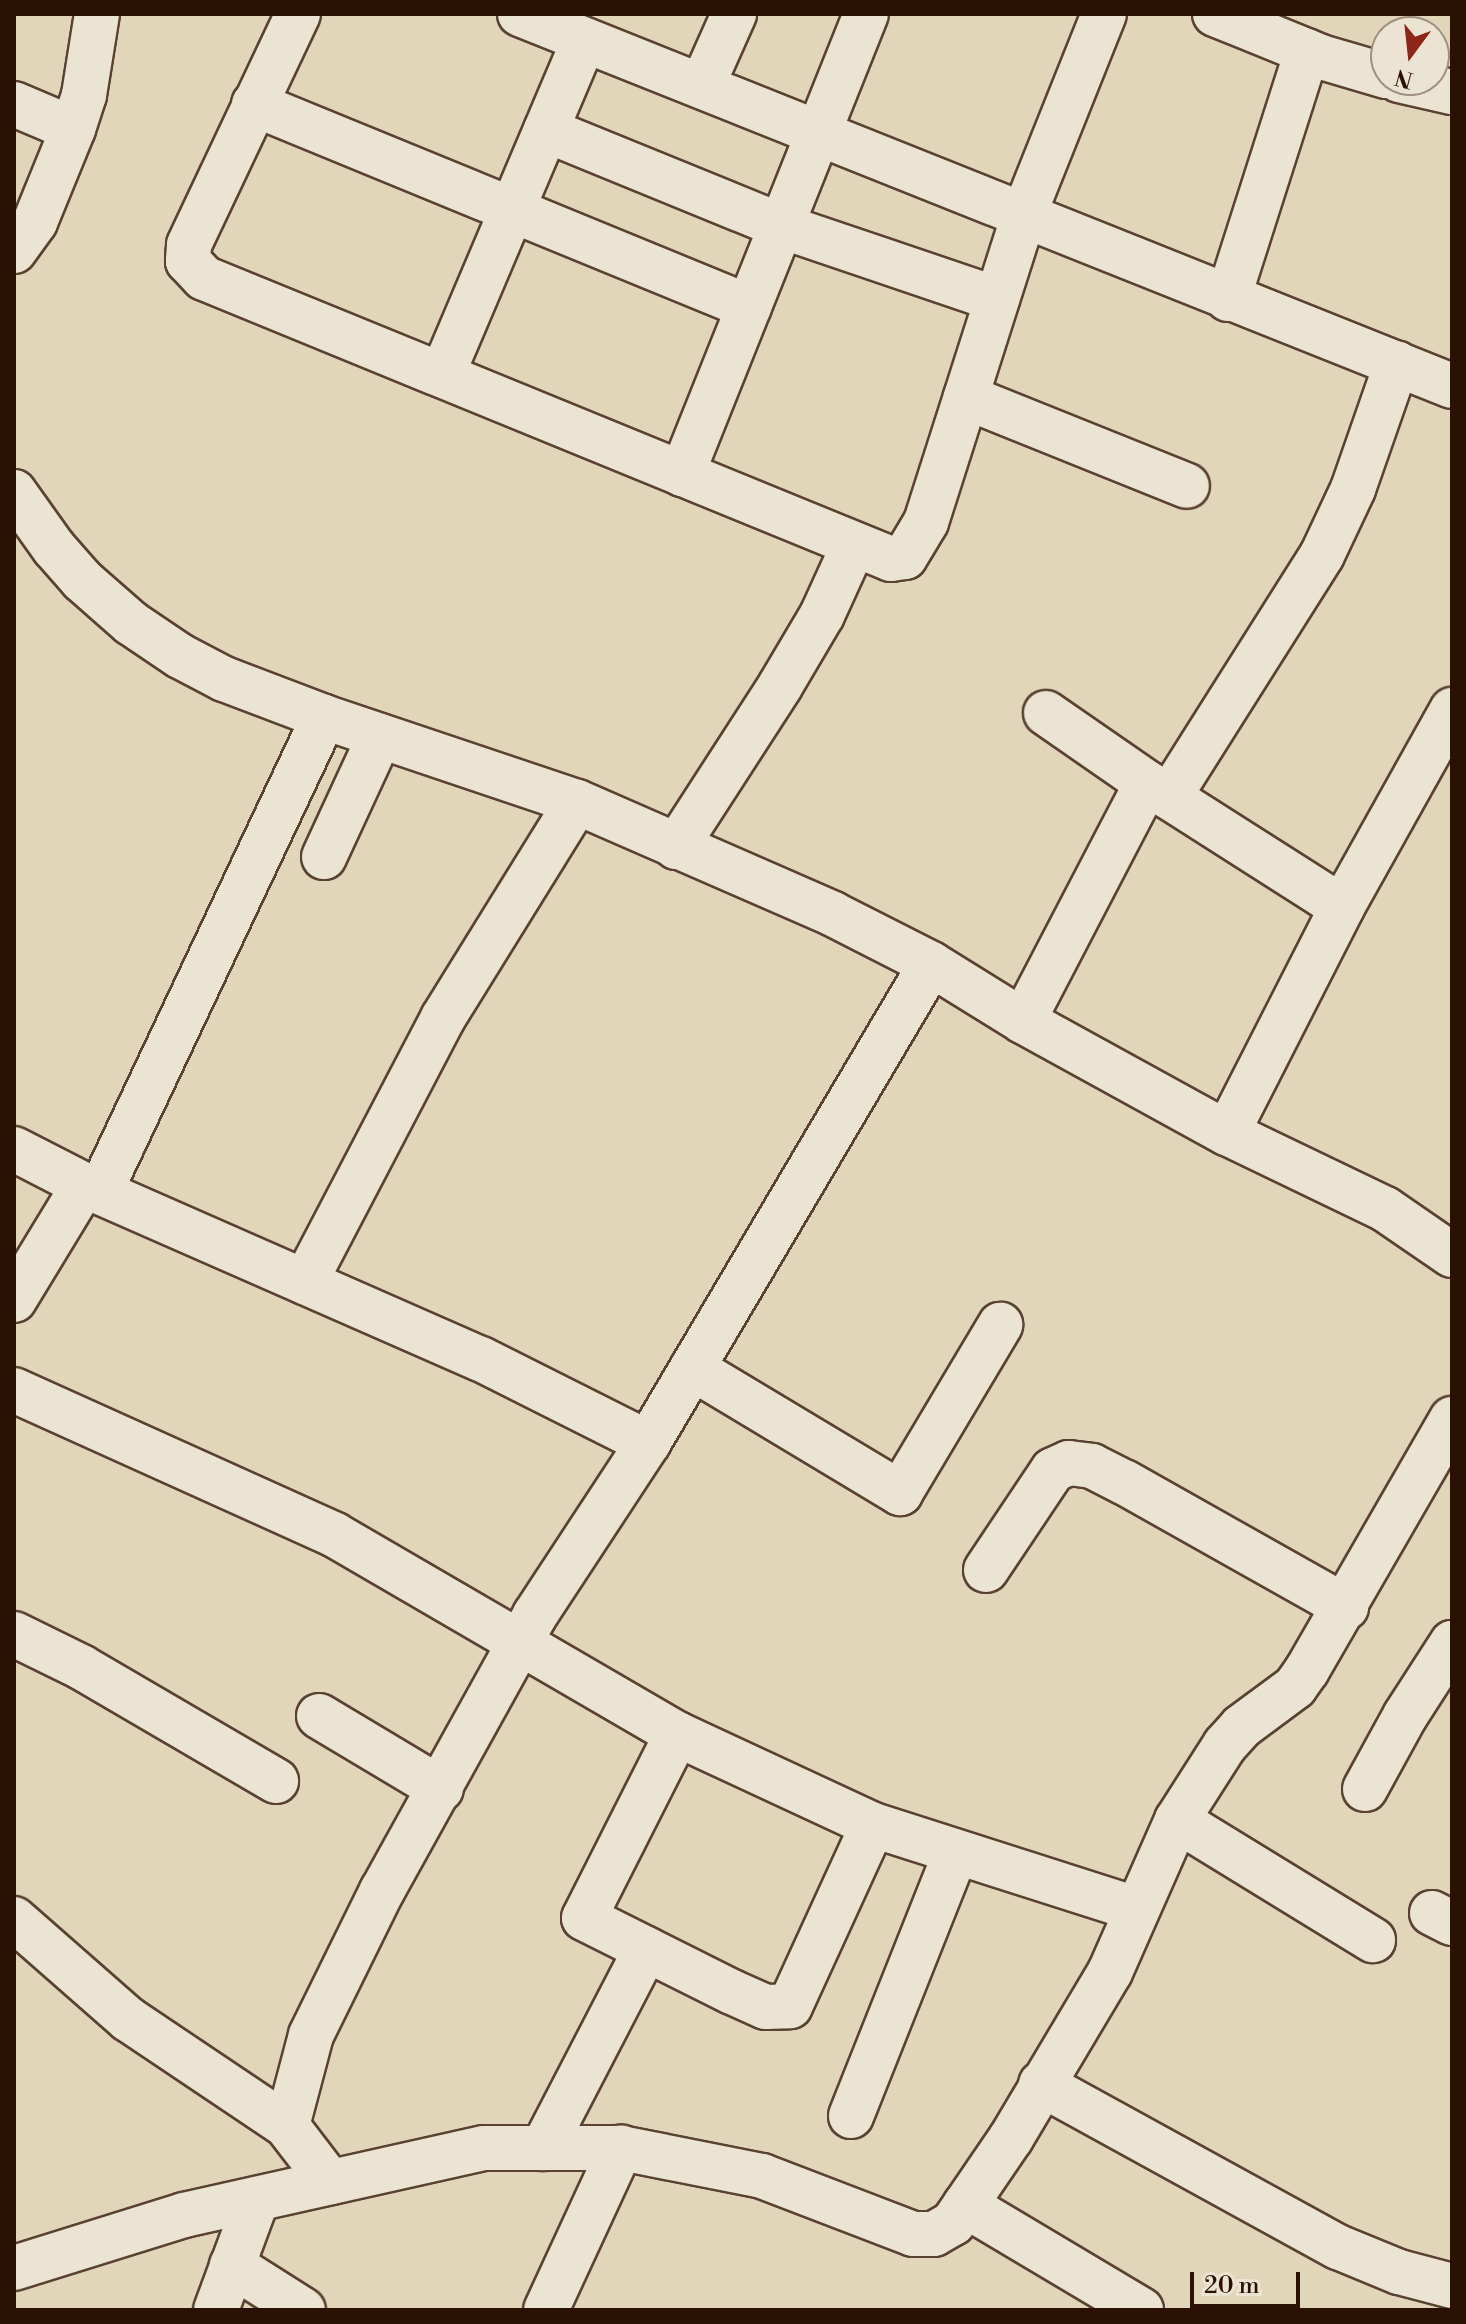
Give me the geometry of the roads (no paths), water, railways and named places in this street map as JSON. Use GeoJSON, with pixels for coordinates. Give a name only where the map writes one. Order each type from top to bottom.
{"type":"FeatureCollection","features":[{"type":"Feature","properties":{"kind":"street"},"geometry":{"type":"LineString","coordinates":[[14,251],[46,200],[73,129],[84,95],[97,14]]}},
{"type":"Feature","properties":{"kind":"street"},"geometry":{"type":"LineString","coordinates":[[298,14],[189,245],[188,261],[204,278],[853,547],[891,559],[905,557],[914,548],[926,522],[1024,214],[1104,14]]}},
{"type":"Feature","properties":{"kind":"street"},"geometry":{"type":"LineString","coordinates":[[520,14],[1452,386]]}},
{"type":"Feature","properties":{"kind":"street"},"geometry":{"type":"LineString","coordinates":[[702,86],[734,14]]}},
{"type":"Feature","properties":{"kind":"street"},"geometry":{"type":"LineString","coordinates":[[682,474],[866,14]]}},
{"type":"Feature","properties":{"kind":"street"},"geometry":{"type":"LineString","coordinates":[[1215,14],[1307,51],[1370,71]]}},
{"type":"Feature","properties":{"kind":"street"},"geometry":{"type":"LineString","coordinates":[[442,375],[584,40]]}},
{"type":"Feature","properties":{"kind":"street"},"geometry":{"type":"LineString","coordinates":[[1228,299],[1307,51]]}},
{"type":"Feature","properties":{"kind":"street"},"geometry":{"type":"LineString","coordinates":[[14,104],[73,129]]}},
{"type":"Feature","properties":{"kind":"street"},"geometry":{"type":"LineString","coordinates":[[254,104],[513,207],[749,307]]}},
{"type":"Feature","properties":{"kind":"street"},"geometry":{"type":"LineString","coordinates":[[546,130],[781,226],[997,299]]}},
{"type":"Feature","properties":{"kind":"street"},"geometry":{"type":"LineString","coordinates":[[1023,1021],[1158,790],[1322,555],[1353,489],[1397,363]]}},
{"type":"Feature","properties":{"kind":"street"},"geometry":{"type":"LineString","coordinates":[[966,397],[1187,486]]}},
{"type":"Feature","properties":{"kind":"street"},"geometry":{"type":"LineString","coordinates":[[14,492],[54,548],[82,580],[131,623],[224,679],[324,717],[577,802],[833,914],[931,964],[1023,1021],[1227,1133],[1385,1209],[1452,1255]]}},
{"type":"Feature","properties":{"kind":"street"},"geometry":{"type":"LineString","coordinates":[[676,847],[822,615],[853,547]]}},
{"type":"Feature","properties":{"kind":"street"},"geometry":{"type":"LineString","coordinates":[[1046,713],[1158,790],[1342,907]]}},
{"type":"Feature","properties":{"kind":"street"},"geometry":{"type":"LineString","coordinates":[[14,1300],[92,1189],[324,717]]}},
{"type":"Feature","properties":{"kind":"street"},"geometry":{"type":"LineString","coordinates":[[1227,1133],[1342,907],[1447,731]]}},
{"type":"Feature","properties":{"kind":"street"},"geometry":{"type":"LineString","coordinates":[[324,857],[380,736]]}},
{"type":"Feature","properties":{"kind":"street"},"geometry":{"type":"LineString","coordinates":[[305,1282],[443,1018],[577,802]]}},
{"type":"Feature","properties":{"kind":"street"},"geometry":{"type":"LineString","coordinates":[[287,2126],[311,2035],[382,1891],[520,1642],[648,1443],[931,964]]}},
{"type":"Feature","properties":{"kind":"street"},"geometry":{"type":"LineString","coordinates":[[14,1149],[92,1189],[481,1359],[648,1443]]}},
{"type":"Feature","properties":{"kind":"street"},"geometry":{"type":"LineString","coordinates":[[692,1368],[900,1493],[1000,1325]]}},
{"type":"Feature","properties":{"kind":"street"},"geometry":{"type":"LineString","coordinates":[[14,1390],[335,1535],[677,1734],[873,1825],[1136,1909]]}},
{"type":"Feature","properties":{"kind":"street"},"geometry":{"type":"LineString","coordinates":[[16,2269],[184,2215],[484,2148],[621,2148],[762,2176],[913,2234],[934,2234],[953,2223],[1011,2138],[1110,1972],[1177,1820],[1225,1745],[1241,1727],[1295,1687],[1346,1607],[1452,1419]]}},
{"type":"Feature","properties":{"kind":"street"},"geometry":{"type":"LineString","coordinates":[[986,1570],[1053,1470],[1069,1463],[1092,1466],[1124,1482],[1346,1607]]}},
{"type":"Feature","properties":{"kind":"street"},"geometry":{"type":"LineString","coordinates":[[14,1634],[81,1667],[276,1781]]}},
{"type":"Feature","properties":{"kind":"street"},"geometry":{"type":"LineString","coordinates":[[1365,1789],[1405,1716],[1452,1643]]}},
{"type":"Feature","properties":{"kind":"street"},"geometry":{"type":"LineString","coordinates":[[319,1716],[441,1789]]}},
{"type":"Feature","properties":{"kind":"street"},"geometry":{"type":"LineString","coordinates":[[677,1734],[584,1918],[766,2007],[790,2006],[873,1825]]}},
{"type":"Feature","properties":{"kind":"street"},"geometry":{"type":"LineString","coordinates":[[1177,1820],[1373,1940]]}},
{"type":"Feature","properties":{"kind":"street"},"geometry":{"type":"LineString","coordinates":[[851,2116],[956,1852]]}},
{"type":"Feature","properties":{"kind":"street"},"geometry":{"type":"LineString","coordinates":[[14,1919],[128,2019],[287,2126],[330,2182]]}},
{"type":"Feature","properties":{"kind":"street"},"geometry":{"type":"LineString","coordinates":[[543,2148],[646,1949]]}},
{"type":"Feature","properties":{"kind":"street"},"geometry":{"type":"LineString","coordinates":[[1041,2084],[1338,2247],[1399,2272],[1452,2286]]}},
{"type":"Feature","properties":{"kind":"street"},"geometry":{"type":"LineString","coordinates":[[546,2310],[621,2148]]}},
{"type":"Feature","properties":{"kind":"street"},"geometry":{"type":"LineString","coordinates":[[216,2310],[257,2199]]}},
{"type":"Feature","properties":{"kind":"street"},"geometry":{"type":"LineString","coordinates":[[965,2205],[1141,2310]]}},
{"type":"Feature","properties":{"kind":"street"},"geometry":{"type":"LineString","coordinates":[[232,2265],[303,2310]]}}]}
